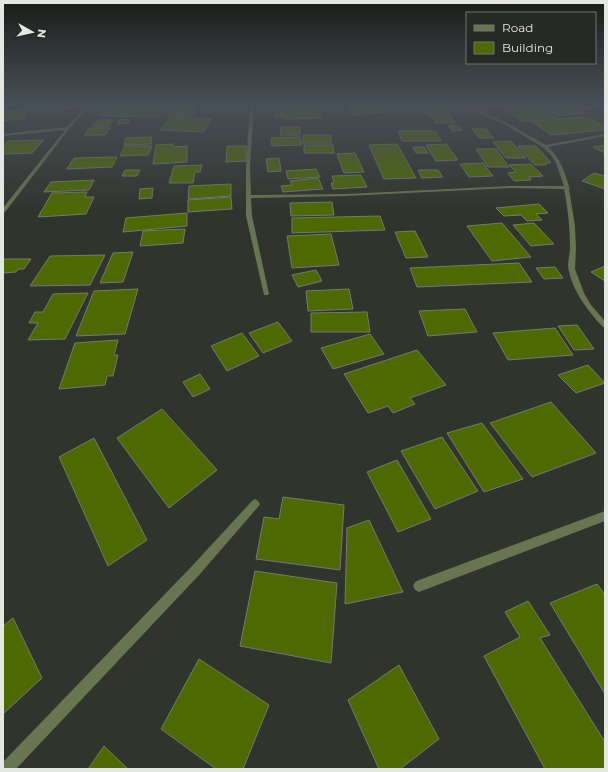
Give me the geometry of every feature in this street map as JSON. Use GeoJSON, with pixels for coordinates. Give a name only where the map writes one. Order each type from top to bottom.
{"type":"FeatureCollection","features":[{"type":"Feature","properties":{"kind":"street"},"geometry":{"type":"LineString","coordinates":[[3,211],[59,140]]}},
{"type":"Feature","properties":{"kind":"street"},"geometry":{"type":"LineString","coordinates":[[250,140],[248,166],[249,216],[266,294]]}},
{"type":"Feature","properties":{"kind":"street"},"geometry":{"type":"LineString","coordinates":[[535,140],[554,154],[568,188],[573,248],[571,267],[577,285],[589,309],[605,326]]}},
{"type":"Feature","properties":{"kind":"street"},"geometry":{"type":"LineString","coordinates":[[545,146],[578,140]]}},
{"type":"Feature","properties":{"kind":"street"},"geometry":{"type":"LineString","coordinates":[[249,198],[346,196],[510,187],[568,188]]}},
{"type":"Feature","properties":{"kind":"street"},"geometry":{"type":"LineString","coordinates":[[6,769],[196,570],[255,504]]}},
{"type":"Feature","properties":{"kind":"street"},"geometry":{"type":"LineString","coordinates":[[419,586],[605,516]]}},
{"type":"Feature","properties":{"kind":"building"},"geometry":{"type":"Polygon","coordinates":[[[44,140],[32,153],[3,154],[3,146],[8,141],[44,140]]]}},
{"type":"Feature","properties":{"kind":"building"},"geometry":{"type":"Polygon","coordinates":[[[125,140],[152,140],[151,144],[124,145],[125,140]]]}},
{"type":"Feature","properties":{"kind":"building"},"geometry":{"type":"Polygon","coordinates":[[[271,140],[301,140],[302,145],[272,146],[271,140]]]}},
{"type":"Feature","properties":{"kind":"building"},"geometry":{"type":"Polygon","coordinates":[[[303,140],[331,140],[331,143],[303,143],[303,140]]]}},
{"type":"Feature","properties":{"kind":"building"},"geometry":{"type":"Polygon","coordinates":[[[402,140],[441,141],[402,141],[402,140]]]}},
{"type":"Feature","properties":{"kind":"building"},"geometry":{"type":"Polygon","coordinates":[[[511,141],[526,158],[506,158],[493,142],[511,141]]]}},
{"type":"Feature","properties":{"kind":"building"},"geometry":{"type":"Polygon","coordinates":[[[173,144],[173,147],[187,146],[187,162],[153,164],[156,145],[173,144]]]}},
{"type":"Feature","properties":{"kind":"building"},"geometry":{"type":"Polygon","coordinates":[[[397,144],[416,178],[384,179],[369,145],[397,144]]]}},
{"type":"Feature","properties":{"kind":"building"},"geometry":{"type":"Polygon","coordinates":[[[446,144],[458,160],[436,161],[426,145],[446,144]]]}},
{"type":"Feature","properties":{"kind":"building"},"geometry":{"type":"Polygon","coordinates":[[[304,145],[333,145],[334,153],[304,153],[304,145]]]}},
{"type":"Feature","properties":{"kind":"building"},"geometry":{"type":"Polygon","coordinates":[[[604,145],[605,153],[593,147],[604,145]]]}},
{"type":"Feature","properties":{"kind":"building"},"geometry":{"type":"Polygon","coordinates":[[[125,146],[152,146],[148,155],[120,156],[125,146]]]}},
{"type":"Feature","properties":{"kind":"building"},"geometry":{"type":"Polygon","coordinates":[[[227,146],[246,146],[246,161],[226,162],[227,146]]]}},
{"type":"Feature","properties":{"kind":"building"},"geometry":{"type":"Polygon","coordinates":[[[518,146],[536,146],[551,163],[545,163],[546,165],[535,165],[518,146]]]}},
{"type":"Feature","properties":{"kind":"building"},"geometry":{"type":"Polygon","coordinates":[[[413,147],[424,147],[428,153],[416,153],[413,147]]]}},
{"type":"Feature","properties":{"kind":"building"},"geometry":{"type":"Polygon","coordinates":[[[476,149],[496,149],[509,167],[488,167],[476,149]]]}},
{"type":"Feature","properties":{"kind":"building"},"geometry":{"type":"Polygon","coordinates":[[[355,153],[364,172],[344,173],[337,154],[355,153]]]}},
{"type":"Feature","properties":{"kind":"building"},"geometry":{"type":"Polygon","coordinates":[[[117,157],[112,167],[67,169],[74,158],[117,157]]]}},
{"type":"Feature","properties":{"kind":"building"},"geometry":{"type":"Polygon","coordinates":[[[279,158],[281,171],[268,172],[266,159],[279,158]]]}},
{"type":"Feature","properties":{"kind":"building"},"geometry":{"type":"Polygon","coordinates":[[[483,163],[493,176],[469,177],[460,164],[483,163]]]}},
{"type":"Feature","properties":{"kind":"building"},"geometry":{"type":"Polygon","coordinates":[[[531,164],[543,176],[529,177],[531,180],[514,181],[508,173],[516,172],[509,165],[531,164]]]}},
{"type":"Feature","properties":{"kind":"building"},"geometry":{"type":"Polygon","coordinates":[[[202,165],[200,172],[195,172],[193,183],[169,183],[174,166],[202,165]]]}},
{"type":"Feature","properties":{"kind":"building"},"geometry":{"type":"Polygon","coordinates":[[[316,169],[320,177],[288,179],[286,171],[316,169]]]}},
{"type":"Feature","properties":{"kind":"building"},"geometry":{"type":"Polygon","coordinates":[[[125,170],[140,170],[137,176],[122,176],[125,170]]]}},
{"type":"Feature","properties":{"kind":"building"},"geometry":{"type":"Polygon","coordinates":[[[418,170],[438,170],[443,177],[422,178],[418,170]]]}},
{"type":"Feature","properties":{"kind":"building"},"geometry":{"type":"Polygon","coordinates":[[[594,173],[605,176],[605,189],[582,181],[594,173]]]}},
{"type":"Feature","properties":{"kind":"building"},"geometry":{"type":"Polygon","coordinates":[[[361,175],[367,187],[333,189],[331,183],[334,183],[332,176],[361,175]]]}},
{"type":"Feature","properties":{"kind":"building"},"geometry":{"type":"Polygon","coordinates":[[[318,178],[323,189],[283,192],[281,186],[292,185],[290,181],[318,178]]]}},
{"type":"Feature","properties":{"kind":"building"},"geometry":{"type":"Polygon","coordinates":[[[94,180],[89,190],[44,192],[51,182],[94,180]]]}},
{"type":"Feature","properties":{"kind":"building"},"geometry":{"type":"Polygon","coordinates":[[[231,184],[231,196],[188,199],[189,186],[231,184]]]}},
{"type":"Feature","properties":{"kind":"building"},"geometry":{"type":"Polygon","coordinates":[[[153,188],[152,198],[139,199],[140,189],[153,188]]]}},
{"type":"Feature","properties":{"kind":"building"},"geometry":{"type":"Polygon","coordinates":[[[87,192],[85,197],[94,197],[86,214],[38,217],[52,193],[87,192]]]}},
{"type":"Feature","properties":{"kind":"building"},"geometry":{"type":"Polygon","coordinates":[[[231,197],[232,209],[188,212],[188,200],[231,197]]]}},
{"type":"Feature","properties":{"kind":"building"},"geometry":{"type":"Polygon","coordinates":[[[332,202],[334,215],[291,216],[290,203],[332,202]]]}},
{"type":"Feature","properties":{"kind":"building"},"geometry":{"type":"Polygon","coordinates":[[[539,204],[548,213],[536,214],[542,220],[527,221],[521,215],[504,216],[496,208],[539,204]]]}},
{"type":"Feature","properties":{"kind":"building"},"geometry":{"type":"Polygon","coordinates":[[[187,213],[187,226],[123,232],[126,218],[187,213]]]}},
{"type":"Feature","properties":{"kind":"building"},"geometry":{"type":"Polygon","coordinates":[[[380,216],[385,230],[292,233],[292,218],[380,216]]]}},
{"type":"Feature","properties":{"kind":"building"},"geometry":{"type":"Polygon","coordinates":[[[502,223],[531,257],[492,261],[467,226],[502,223]]]}},
{"type":"Feature","properties":{"kind":"building"},"geometry":{"type":"Polygon","coordinates":[[[534,223],[554,244],[531,246],[513,225],[534,223]]]}},
{"type":"Feature","properties":{"kind":"building"},"geometry":{"type":"Polygon","coordinates":[[[185,229],[183,243],[140,246],[143,231],[185,229]]]}},
{"type":"Feature","properties":{"kind":"building"},"geometry":{"type":"Polygon","coordinates":[[[415,231],[428,257],[406,258],[395,232],[415,231]]]}},
{"type":"Feature","properties":{"kind":"building"},"geometry":{"type":"Polygon","coordinates":[[[331,234],[339,265],[292,268],[287,236],[331,234]]]}},
{"type":"Feature","properties":{"kind":"building"},"geometry":{"type":"Polygon","coordinates":[[[133,252],[123,282],[100,283],[113,253],[133,252]]]}},
{"type":"Feature","properties":{"kind":"building"},"geometry":{"type":"Polygon","coordinates":[[[105,255],[90,285],[30,286],[50,256],[105,255]]]}},
{"type":"Feature","properties":{"kind":"building"},"geometry":{"type":"Polygon","coordinates":[[[3,259],[31,259],[24,269],[18,269],[16,272],[3,273],[3,259]]]}},
{"type":"Feature","properties":{"kind":"building"},"geometry":{"type":"Polygon","coordinates":[[[519,263],[532,282],[417,287],[410,268],[519,263]]]}},
{"type":"Feature","properties":{"kind":"building"},"geometry":{"type":"Polygon","coordinates":[[[605,266],[605,281],[591,272],[605,266]]]}},
{"type":"Feature","properties":{"kind":"building"},"geometry":{"type":"Polygon","coordinates":[[[555,267],[563,278],[544,279],[536,268],[555,267]]]}},
{"type":"Feature","properties":{"kind":"building"},"geometry":{"type":"Polygon","coordinates":[[[316,270],[322,281],[298,287],[292,275],[316,270]]]}},
{"type":"Feature","properties":{"kind":"building"},"geometry":{"type":"Polygon","coordinates":[[[138,289],[125,334],[76,336],[94,291],[138,289]]]}},
{"type":"Feature","properties":{"kind":"building"},"geometry":{"type":"Polygon","coordinates":[[[349,289],[353,309],[308,311],[306,291],[349,289]]]}},
{"type":"Feature","properties":{"kind":"building"},"geometry":{"type":"Polygon","coordinates":[[[88,293],[65,339],[28,340],[38,323],[29,323],[35,312],[43,312],[53,294],[88,293]]]}},
{"type":"Feature","properties":{"kind":"building"},"geometry":{"type":"Polygon","coordinates":[[[465,309],[477,332],[428,336],[419,311],[465,309]]]}},
{"type":"Feature","properties":{"kind":"building"},"geometry":{"type":"Polygon","coordinates":[[[367,312],[370,332],[311,332],[311,313],[367,312]]]}},
{"type":"Feature","properties":{"kind":"building"},"geometry":{"type":"Polygon","coordinates":[[[278,322],[292,341],[263,353],[249,333],[278,322]]]}},
{"type":"Feature","properties":{"kind":"building"},"geometry":{"type":"Polygon","coordinates":[[[577,325],[594,349],[574,350],[558,326],[577,325]]]}},
{"type":"Feature","properties":{"kind":"building"},"geometry":{"type":"Polygon","coordinates":[[[555,328],[573,355],[508,360],[493,333],[555,328]]]}},
{"type":"Feature","properties":{"kind":"building"},"geometry":{"type":"Polygon","coordinates":[[[242,333],[259,356],[227,371],[211,346],[242,333]]]}},
{"type":"Feature","properties":{"kind":"building"},"geometry":{"type":"Polygon","coordinates":[[[370,334],[384,354],[333,369],[321,348],[370,334]]]}},
{"type":"Feature","properties":{"kind":"building"},"geometry":{"type":"Polygon","coordinates":[[[118,340],[114,355],[118,355],[113,376],[107,376],[105,385],[59,389],[75,343],[118,340]]]}},
{"type":"Feature","properties":{"kind":"building"},"geometry":{"type":"Polygon","coordinates":[[[417,350],[446,385],[410,398],[415,404],[393,413],[388,406],[368,413],[344,374],[417,350]]]}},
{"type":"Feature","properties":{"kind":"building"},"geometry":{"type":"Polygon","coordinates":[[[588,365],[605,383],[576,393],[558,375],[588,365]]]}},
{"type":"Feature","properties":{"kind":"building"},"geometry":{"type":"Polygon","coordinates":[[[200,374],[210,389],[193,397],[183,382],[200,374]]]}},
{"type":"Feature","properties":{"kind":"building"},"geometry":{"type":"Polygon","coordinates":[[[551,402],[596,453],[532,477],[490,423],[551,402]]]}},
{"type":"Feature","properties":{"kind":"building"},"geometry":{"type":"Polygon","coordinates":[[[162,409],[217,470],[169,508],[117,438],[162,409]]]}},
{"type":"Feature","properties":{"kind":"building"},"geometry":{"type":"Polygon","coordinates":[[[482,423],[523,479],[484,492],[447,433],[482,423]]]}},
{"type":"Feature","properties":{"kind":"building"},"geometry":{"type":"Polygon","coordinates":[[[442,437],[478,491],[435,509],[401,451],[442,437]]]}},
{"type":"Feature","properties":{"kind":"building"},"geometry":{"type":"Polygon","coordinates":[[[94,438],[147,540],[108,566],[59,457],[94,438]]]}},
{"type":"Feature","properties":{"kind":"building"},"geometry":{"type":"Polygon","coordinates":[[[397,460],[431,519],[398,532],[367,472],[397,460]]]}},
{"type":"Feature","properties":{"kind":"building"},"geometry":{"type":"Polygon","coordinates":[[[283,497],[344,505],[340,570],[256,559],[264,517],[279,519],[283,497]]]}},
{"type":"Feature","properties":{"kind":"building"},"geometry":{"type":"Polygon","coordinates":[[[369,520],[403,592],[345,604],[347,528],[369,520]]]}},
{"type":"Feature","properties":{"kind":"building"},"geometry":{"type":"Polygon","coordinates":[[[255,571],[337,583],[331,663],[240,646],[255,571]]]}},
{"type":"Feature","properties":{"kind":"building"},"geometry":{"type":"Polygon","coordinates":[[[597,584],[605,595],[605,694],[550,603],[597,584]]]}},
{"type":"Feature","properties":{"kind":"building"},"geometry":{"type":"Polygon","coordinates":[[[528,601],[550,635],[540,638],[605,742],[605,769],[545,769],[484,656],[520,637],[505,612],[528,601]]]}},
{"type":"Feature","properties":{"kind":"building"},"geometry":{"type":"Polygon","coordinates":[[[13,618],[42,678],[3,714],[3,626],[13,618]]]}},
{"type":"Feature","properties":{"kind":"building"},"geometry":{"type":"Polygon","coordinates":[[[199,659],[269,705],[243,769],[216,769],[161,729],[199,659]]]}},
{"type":"Feature","properties":{"kind":"building"},"geometry":{"type":"Polygon","coordinates":[[[399,665],[439,739],[400,769],[379,769],[348,700],[399,665]]]}},
{"type":"Feature","properties":{"kind":"building"},"geometry":{"type":"Polygon","coordinates":[[[104,746],[128,769],[88,769],[104,746]]]}}]}
